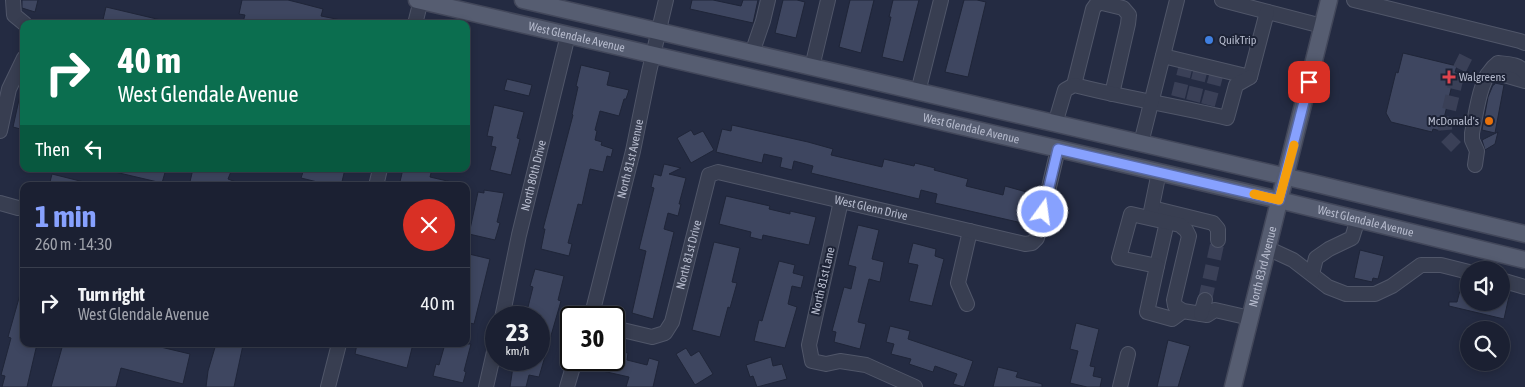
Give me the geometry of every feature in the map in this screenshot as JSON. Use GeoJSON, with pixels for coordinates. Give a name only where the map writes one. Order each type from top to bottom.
{"type":"FeatureCollection","features":[{"type":"Feature","properties":{"kind":"main road","name":"West Glendale Avenue"},"geometry":{"type":"LineString","coordinates":[[420,0],[1279,200],[1525,260]]}},
{"type":"Feature","properties":{"kind":"main road","name":"West Glendale Avenue"},"geometry":{"type":"LineString","coordinates":[[523,0],[1142,143],[1525,234]]}},
{"type":"Feature","properties":{"kind":"main road","name":"North 83rd Avenue"},"geometry":{"type":"LineString","coordinates":[[1233,387],[1329,0]]}},
{"type":"Feature","properties":{"kind":"main road"},"geometry":{"type":"LineString","coordinates":[[966,128],[1000,125],[1053,136],[1056,134],[1058,124]]}},
{"type":"Feature","properties":{"kind":"street"},"geometry":{"type":"LineString","coordinates":[[13,0],[14,15],[20,20]]}},
{"type":"Feature","properties":{"kind":"street"},"geometry":{"type":"LineString","coordinates":[[416,20],[420,0]]}},
{"type":"Feature","properties":{"kind":"street","name":"North 81st Avenue"},"geometry":{"type":"LineString","coordinates":[[594,306],[633,151],[666,0]]}},
{"type":"Feature","properties":{"kind":"street"},"geometry":{"type":"LineString","coordinates":[[752,53],[768,0]]}},
{"type":"Feature","properties":{"kind":"street"},"geometry":{"type":"LineString","coordinates":[[812,67],[828,0]]}},
{"type":"Feature","properties":{"kind":"street"},"geometry":{"type":"LineString","coordinates":[[918,92],[941,0]]}},
{"type":"Feature","properties":{"kind":"street"},"geometry":{"type":"LineString","coordinates":[[1142,143],[1177,0]]}},
{"type":"Feature","properties":{"kind":"street"},"geometry":{"type":"LineString","coordinates":[[1222,0],[1322,26]]}},
{"type":"Feature","properties":{"kind":"street"},"geometry":{"type":"LineString","coordinates":[[1354,0],[1525,43]]}},
{"type":"Feature","properties":{"kind":"street"},"geometry":{"type":"LineString","coordinates":[[1074,85],[1089,22],[1093,9],[1098,2],[1123,8],[1129,15],[1112,94]]}},
{"type":"Feature","properties":{"kind":"street"},"geometry":{"type":"LineString","coordinates":[[1058,124],[1065,90],[1074,85],[1151,101],[1177,102],[1192,105],[1227,118],[1236,85],[1250,77],[1267,12]]}},
{"type":"Feature","properties":{"kind":"street","name":"North 80th Drive"},"geometry":{"type":"LineString","coordinates":[[505,306],[531,183],[568,35]]}},
{"type":"Feature","properties":{"kind":"street"},"geometry":{"type":"LineString","coordinates":[[1163,56],[1186,65],[1217,73],[1250,77]]}},
{"type":"Feature","properties":{"kind":"street"},"geometry":{"type":"LineString","coordinates":[[1474,165],[1477,151],[1472,140],[1472,133],[1490,69],[1498,63],[1519,68],[1525,73]]}},
{"type":"Feature","properties":{"kind":"street"},"geometry":{"type":"LineString","coordinates":[[0,131],[9,89],[20,66]]}},
{"type":"Feature","properties":{"kind":"street"},"geometry":{"type":"LineString","coordinates":[[1487,75],[1494,72],[1525,81]]}},
{"type":"Feature","properties":{"kind":"street","name":"West Glenn Drive"},"geometry":{"type":"LineString","coordinates":[[710,175],[718,172],[1025,244],[1032,243],[1037,238],[1058,149]]}},
{"type":"Feature","properties":{"kind":"street"},"geometry":{"type":"LineString","coordinates":[[1151,213],[1159,172]]}},
{"type":"Feature","properties":{"kind":"street","name":"North 81st Drive"},"geometry":{"type":"LineString","coordinates":[[625,331],[652,337],[665,333],[672,322],[710,175]]}},
{"type":"Feature","properties":{"kind":"street","name":"North 81st Lane"},"geometry":{"type":"LineString","coordinates":[[841,201],[809,345],[812,362],[826,364],[840,361],[866,365],[915,387]]}},
{"type":"Feature","properties":{"kind":"street"},"geometry":{"type":"LineString","coordinates":[[0,203],[18,208]]}},
{"type":"Feature","properties":{"kind":"street"},"geometry":{"type":"LineString","coordinates":[[1151,213],[1167,222],[1180,225],[1189,236],[1174,300],[1175,306],[1183,311],[1207,315],[1215,310],[1250,318]]}},
{"type":"Feature","properties":{"kind":"street"},"geometry":{"type":"LineString","coordinates":[[1157,266],[1119,258],[1131,214],[1151,213],[1213,223],[1218,228],[1218,240]]}},
{"type":"Feature","properties":{"kind":"street"},"geometry":{"type":"LineString","coordinates":[[1312,274],[1316,258],[1329,249],[1352,238],[1358,219]]}},
{"type":"Feature","properties":{"kind":"street"},"geometry":{"type":"LineString","coordinates":[[1167,222],[1147,312],[1172,319],[1183,311]]}},
{"type":"Feature","properties":{"kind":"street"},"geometry":{"type":"LineString","coordinates":[[967,304],[958,283],[970,231]]}},
{"type":"Feature","properties":{"kind":"street"},"geometry":{"type":"LineString","coordinates":[[1267,248],[1293,260],[1328,287],[1346,294],[1375,294],[1392,286],[1421,265],[1441,265],[1460,270]]}},
{"type":"Feature","properties":{"kind":"street"},"geometry":{"type":"LineString","coordinates":[[1510,283],[1525,287]]}},
{"type":"Feature","properties":{"kind":"street"},"geometry":{"type":"LineString","coordinates":[[1201,314],[1204,300]]}},
{"type":"Feature","properties":{"kind":"street"},"geometry":{"type":"LineString","coordinates":[[328,387],[338,347]]}},
{"type":"Feature","properties":{"kind":"street"},"geometry":{"type":"LineString","coordinates":[[1120,387],[1128,354]]}},
{"type":"Feature","properties":{"kind":"street"},"geometry":{"type":"LineString","coordinates":[[486,387],[490,371]]}},
{"type":"Feature","properties":{"kind":"street"},"geometry":{"type":"LineString","coordinates":[[567,387],[571,371]]}},
{"type":"Feature","properties":{"kind":"building"},"geometry":{"type":"Polygon","coordinates":[[[22,0],[38,0],[35,12],[22,8],[22,0]]]}},
{"type":"Feature","properties":{"kind":"building"},"geometry":{"type":"Polygon","coordinates":[[[242,0],[288,0],[323,9],[321,16],[341,20],[244,20],[245,15],[239,14],[242,0]]]}},
{"type":"Feature","properties":{"kind":"building"},"geometry":{"type":"Polygon","coordinates":[[[692,0],[713,0],[741,6],[743,0],[758,0],[753,23],[690,9],[692,0]]]}},
{"type":"Feature","properties":{"kind":"building"},"geometry":{"type":"Polygon","coordinates":[[[783,0],[805,2],[796,38],[775,33],[783,0]]]}},
{"type":"Feature","properties":{"kind":"building"},"geometry":{"type":"Polygon","coordinates":[[[850,0],[874,0],[861,53],[839,47],[850,0]]]}},
{"type":"Feature","properties":{"kind":"building"},"geometry":{"type":"Polygon","coordinates":[[[893,0],[919,0],[903,62],[882,57],[893,0]]]}},
{"type":"Feature","properties":{"kind":"building"},"geometry":{"type":"Polygon","coordinates":[[[964,0],[986,2],[968,77],[945,72],[964,0]]]}},
{"type":"Feature","properties":{"kind":"building"},"geometry":{"type":"Polygon","coordinates":[[[106,7],[161,20],[103,20],[106,7]]]}},
{"type":"Feature","properties":{"kind":"building","name":"Walgreens"},"geometry":{"type":"Polygon","coordinates":[[[1403,53],[1457,66],[1455,72],[1464,74],[1461,87],[1452,85],[1441,131],[1433,129],[1432,132],[1391,122],[1386,113],[1396,72],[1398,73],[1403,53]]]}},
{"type":"Feature","properties":{"kind":"building"},"geometry":{"type":"Polygon","coordinates":[[[581,65],[610,72],[607,85],[629,90],[619,116],[600,111],[595,130],[597,131],[595,140],[602,142],[601,145],[613,149],[611,157],[607,156],[603,172],[590,169],[582,205],[578,204],[568,243],[572,244],[569,256],[541,249],[545,229],[543,229],[573,115],[578,87],[576,86],[581,65]]]}},
{"type":"Feature","properties":{"kind":"building"},"geometry":{"type":"Polygon","coordinates":[[[507,79],[532,85],[529,96],[504,90],[507,79]]]}},
{"type":"Feature","properties":{"kind":"building"},"geometry":{"type":"Polygon","coordinates":[[[1495,83],[1504,85],[1495,133],[1482,130],[1488,97],[1495,83]]]}},
{"type":"Feature","properties":{"kind":"building"},"geometry":{"type":"Polygon","coordinates":[[[20,95],[20,129],[13,127],[20,95]]]}},
{"type":"Feature","properties":{"kind":"building"},"geometry":{"type":"Polygon","coordinates":[[[494,105],[524,112],[517,138],[520,139],[511,175],[490,170],[496,147],[491,146],[493,137],[487,136],[494,105]]]}},
{"type":"Feature","properties":{"kind":"building"},"geometry":{"type":"Polygon","coordinates":[[[732,125],[833,149],[831,155],[882,167],[884,159],[914,166],[915,163],[935,168],[934,170],[968,179],[966,186],[1003,195],[1005,186],[1030,193],[1022,223],[935,203],[937,194],[921,190],[919,199],[811,173],[813,166],[794,161],[792,170],[780,167],[782,158],[764,154],[762,163],[716,152],[722,129],[731,131],[732,125]]]}},
{"type":"Feature","properties":{"kind":"building"},"geometry":{"type":"Polygon","coordinates":[[[691,130],[694,135],[703,131],[714,150],[691,163],[677,138],[691,130]]]}},
{"type":"Feature","properties":{"kind":"building"},"geometry":{"type":"Polygon","coordinates":[[[1498,132],[1495,144],[1485,150],[1482,140],[1498,132]]]}},
{"type":"Feature","properties":{"kind":"building"},"geometry":{"type":"Polygon","coordinates":[[[664,164],[681,168],[669,174],[686,178],[678,216],[668,213],[664,229],[674,232],[653,319],[632,313],[646,251],[639,249],[654,188],[651,187],[654,174],[661,176],[664,164]]]}},
{"type":"Feature","properties":{"kind":"building"},"geometry":{"type":"Polygon","coordinates":[[[115,172],[165,172],[162,182],[115,172]]]}},
{"type":"Feature","properties":{"kind":"building"},"geometry":{"type":"Polygon","coordinates":[[[192,172],[231,172],[228,179],[236,182],[190,182],[192,172]]]}},
{"type":"Feature","properties":{"kind":"building"},"geometry":{"type":"Polygon","coordinates":[[[303,172],[344,172],[342,182],[318,182],[301,178],[303,172]]]}},
{"type":"Feature","properties":{"kind":"building"},"geometry":{"type":"Polygon","coordinates":[[[402,172],[431,172],[430,177],[452,182],[400,182],[402,172]]]}},
{"type":"Feature","properties":{"kind":"building"},"geometry":{"type":"Polygon","coordinates":[[[52,174],[84,182],[50,182],[52,174]]]}},
{"type":"Feature","properties":{"kind":"building"},"geometry":{"type":"Polygon","coordinates":[[[484,190],[504,193],[497,222],[500,223],[495,240],[470,234],[478,192],[484,193],[484,190]]]}},
{"type":"Feature","properties":{"kind":"building"},"geometry":{"type":"Polygon","coordinates":[[[726,196],[770,206],[769,209],[790,214],[790,211],[816,217],[809,245],[763,235],[762,240],[750,237],[751,232],[719,224],[726,196]]]}},
{"type":"Feature","properties":{"kind":"building"},"geometry":{"type":"Polygon","coordinates":[[[858,225],[879,230],[872,259],[884,262],[880,282],[869,279],[858,322],[866,324],[860,349],[834,342],[836,332],[832,331],[844,287],[851,289],[856,267],[848,265],[858,225]]]}},
{"type":"Feature","properties":{"kind":"building"},"geometry":{"type":"Polygon","coordinates":[[[714,242],[740,248],[732,282],[737,283],[720,337],[692,330],[714,242]]]}},
{"type":"Feature","properties":{"kind":"building"},"geometry":{"type":"Polygon","coordinates":[[[913,243],[936,249],[935,256],[944,259],[932,306],[909,301],[918,265],[908,263],[913,243]]]}},
{"type":"Feature","properties":{"kind":"building"},"geometry":{"type":"Polygon","coordinates":[[[1360,250],[1384,256],[1378,279],[1373,278],[1372,282],[1354,278],[1360,250]]]}},
{"type":"Feature","properties":{"kind":"building"},"geometry":{"type":"Polygon","coordinates":[[[470,254],[490,259],[474,324],[470,323],[470,254]]]}},
{"type":"Feature","properties":{"kind":"building"},"geometry":{"type":"Polygon","coordinates":[[[779,261],[795,265],[793,273],[804,276],[801,288],[792,286],[788,304],[797,307],[785,348],[754,341],[759,320],[762,321],[779,261]]]}},
{"type":"Feature","properties":{"kind":"building"},"geometry":{"type":"Polygon","coordinates":[[[535,269],[564,276],[558,300],[561,301],[550,339],[550,306],[528,306],[533,287],[530,286],[535,269]]]}},
{"type":"Feature","properties":{"kind":"building"},"geometry":{"type":"Polygon","coordinates":[[[1460,290],[1460,309],[1449,306],[1449,302],[1457,302],[1460,290]]]}},
{"type":"Feature","properties":{"kind":"building"},"geometry":{"type":"Polygon","coordinates":[[[20,295],[20,347],[36,347],[27,387],[2,387],[5,376],[1,375],[11,338],[8,337],[20,295]]]}},
{"type":"Feature","properties":{"kind":"building"},"geometry":{"type":"Polygon","coordinates":[[[1470,311],[1506,311],[1504,319],[1470,311]]]}},
{"type":"Feature","properties":{"kind":"building"},"geometry":{"type":"Polygon","coordinates":[[[1076,323],[1099,329],[1090,366],[1095,367],[1093,376],[1102,378],[1100,387],[1087,387],[1070,383],[1078,351],[1070,349],[1076,323]]]}},
{"type":"Feature","properties":{"kind":"building"},"geometry":{"type":"Polygon","coordinates":[[[890,326],[910,331],[908,339],[973,361],[964,387],[953,384],[957,374],[935,366],[933,372],[909,364],[911,359],[891,354],[894,344],[886,342],[890,326]]]}},
{"type":"Feature","properties":{"kind":"building"},"geometry":{"type":"Polygon","coordinates":[[[1168,340],[1190,346],[1178,387],[1157,387],[1168,340]]]}},
{"type":"Feature","properties":{"kind":"building"},"geometry":{"type":"Polygon","coordinates":[[[471,344],[463,383],[433,376],[436,364],[439,365],[444,347],[470,347],[471,344]]]}},
{"type":"Feature","properties":{"kind":"building"},"geometry":{"type":"Polygon","coordinates":[[[62,347],[161,347],[190,354],[183,384],[121,368],[116,387],[51,387],[62,347]]]}},
{"type":"Feature","properties":{"kind":"building"},"geometry":{"type":"Polygon","coordinates":[[[215,347],[243,347],[234,387],[206,387],[208,371],[215,347]]]}},
{"type":"Feature","properties":{"kind":"building"},"geometry":{"type":"Polygon","coordinates":[[[356,347],[412,347],[407,368],[355,354],[356,347]]]}},
{"type":"Feature","properties":{"kind":"building"},"geometry":{"type":"Polygon","coordinates":[[[686,348],[691,356],[699,351],[713,374],[695,385],[676,354],[686,348]]]}},
{"type":"Feature","properties":{"kind":"building"},"geometry":{"type":"Polygon","coordinates":[[[625,352],[628,353],[627,360],[647,365],[649,358],[659,361],[653,387],[626,387],[629,377],[602,371],[625,371],[625,352]]]}},
{"type":"Feature","properties":{"kind":"building"},"geometry":{"type":"Polygon","coordinates":[[[771,357],[773,366],[782,364],[787,379],[757,387],[753,376],[750,377],[746,365],[771,357]]]}},
{"type":"Feature","properties":{"kind":"building"},"geometry":{"type":"Polygon","coordinates":[[[998,367],[1018,372],[1016,377],[1042,384],[1042,387],[993,387],[998,367]]]}},
{"type":"Feature","properties":{"kind":"building"},"geometry":{"type":"Polygon","coordinates":[[[512,371],[541,371],[539,377],[529,375],[526,387],[510,387],[512,371]]]}},
{"type":"Feature","properties":{"kind":"tunnel"},"geometry":{"type":"LineString","coordinates":[[1456,147],[1446,137],[1445,127],[1458,72],[1467,54]]}},
{"type":"Feature","properties":{"kind":"tunnel"},"geometry":{"type":"LineString","coordinates":[[1178,97],[1185,69]]}},
{"type":"Feature","properties":{"kind":"tunnel"},"geometry":{"type":"LineString","coordinates":[[1193,101],[1200,72]]}},
{"type":"Feature","properties":{"kind":"tunnel"},"geometry":{"type":"LineString","coordinates":[[1208,105],[1216,76]]}},
{"type":"Feature","properties":{"kind":"tunnel"},"geometry":{"type":"LineString","coordinates":[[1205,300],[1218,240]]}},
{"type":"Feature","properties":{"kind":"slow traffic"},"geometry":{"type":"LineString","coordinates":[[1254,194],[1279,200],[1294,145]]}},
{"type":"Feature","properties":{"kind":"place","name":"QuikTrip"},"geometry":{"type":"Point","coordinates":[1209,40]}},
{"type":"Feature","properties":{"kind":"place","name":"Walgreens"},"geometry":{"type":"Point","coordinates":[1449,77]}},
{"type":"Feature","properties":{"kind":"place","name":"McDonald's"},"geometry":{"type":"Point","coordinates":[1489,121]}},
{"type":"Feature","properties":{"kind":"route"},"geometry":{"type":"LineString","coordinates":[[1043,212],[1058,149],[1279,200],[1309,82]]}}]}
